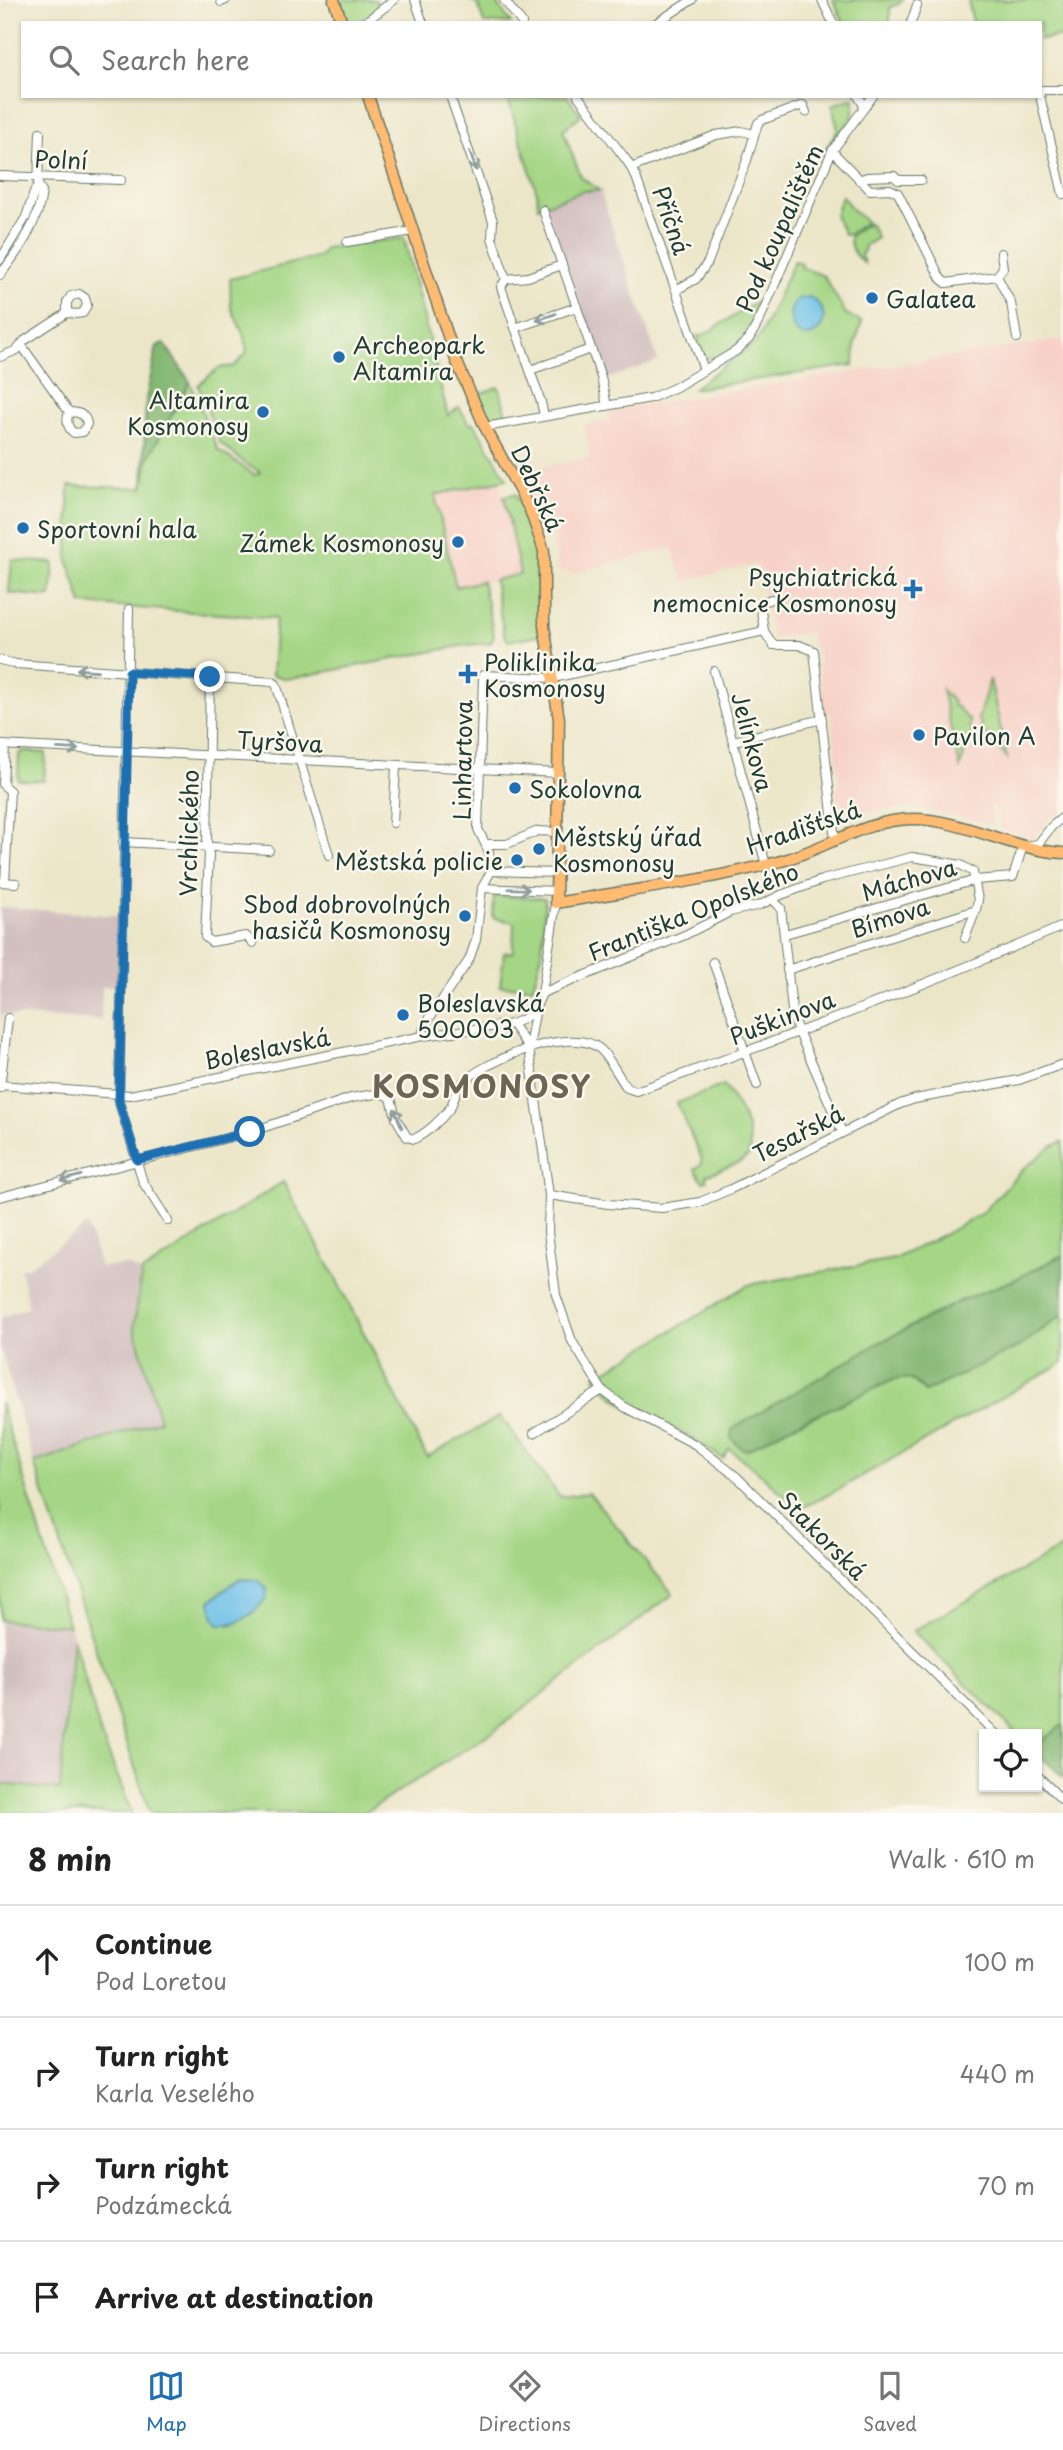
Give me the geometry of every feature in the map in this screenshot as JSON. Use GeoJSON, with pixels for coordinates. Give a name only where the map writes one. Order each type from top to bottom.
{"type":"FeatureCollection","features":[{"type":"Feature","properties":{"kind":"main road"},"geometry":{"type":"LineString","coordinates":[[334,0],[341,21]]}},
{"type":"Feature","properties":{"kind":"main road","name":"Debřská"},"geometry":{"type":"LineString","coordinates":[[369,98],[447,336],[485,427],[530,510],[542,543],[546,574],[544,626],[559,719],[556,903]]}},
{"type":"Feature","properties":{"kind":"main road","name":"Hradišťská"},"geometry":{"type":"LineString","coordinates":[[556,903],[734,872],[784,860],[875,824],[915,818],[966,828],[1023,846],[1063,853]]}},
{"type":"Feature","properties":{"kind":"street"},"geometry":{"type":"LineString","coordinates":[[367,21],[394,0]]}},
{"type":"Feature","properties":{"kind":"street"},"geometry":{"type":"LineString","coordinates":[[415,0],[422,21]]}},
{"type":"Feature","properties":{"kind":"street"},"geometry":{"type":"LineString","coordinates":[[659,21],[692,0]]}},
{"type":"Feature","properties":{"kind":"street"},"geometry":{"type":"LineString","coordinates":[[822,0],[832,21]]}},
{"type":"Feature","properties":{"kind":"street"},"geometry":{"type":"LineString","coordinates":[[509,2],[521,21]]}},
{"type":"Feature","properties":{"kind":"street"},"geometry":{"type":"LineString","coordinates":[[912,21],[917,5]]}},
{"type":"Feature","properties":{"kind":"street"},"geometry":{"type":"LineString","coordinates":[[1042,90],[1063,90]]}},
{"type":"Feature","properties":{"kind":"street"},"geometry":{"type":"LineString","coordinates":[[451,98],[493,220],[492,233],[506,279],[501,288],[544,416]]}},
{"type":"Feature","properties":{"kind":"street","name":"Příčná"},"geometry":{"type":"LineString","coordinates":[[579,98],[631,168],[640,187],[704,370]]}},
{"type":"Feature","properties":{"kind":"street"},"geometry":{"type":"LineString","coordinates":[[859,98],[865,107]]}},
{"type":"Feature","properties":{"kind":"street","name":"Pod koupalištěm"},"geometry":{"type":"LineString","coordinates":[[485,427],[662,394],[736,351],[749,339],[760,319],[832,151],[872,98]]}},
{"type":"Feature","properties":{"kind":"street"},"geometry":{"type":"LineString","coordinates":[[1041,98],[1062,180],[1063,194]]}},
{"type":"Feature","properties":{"kind":"street"},"geometry":{"type":"LineString","coordinates":[[676,290],[696,279],[708,262],[747,160],[758,123],[803,104]]}},
{"type":"Feature","properties":{"kind":"street"},"geometry":{"type":"LineString","coordinates":[[631,168],[716,135],[741,131],[754,134]]}},
{"type":"Feature","properties":{"kind":"street"},"geometry":{"type":"LineString","coordinates":[[0,275],[41,198],[40,132]]}},
{"type":"Feature","properties":{"kind":"street"},"geometry":{"type":"LineString","coordinates":[[832,151],[870,190],[890,189],[898,193],[941,279],[946,283],[997,276],[1003,271],[1002,253]]}},
{"type":"Feature","properties":{"kind":"street","name":"Polní"},"geometry":{"type":"LineString","coordinates":[[0,176],[39,181],[121,180]]}},
{"type":"Feature","properties":{"kind":"street"},"geometry":{"type":"LineString","coordinates":[[859,180],[894,176],[898,180],[921,180]]}},
{"type":"Feature","properties":{"kind":"street"},"geometry":{"type":"LineString","coordinates":[[543,210],[601,377],[607,406]]}},
{"type":"Feature","properties":{"kind":"street"},"geometry":{"type":"LineString","coordinates":[[0,260],[25,230]]}},
{"type":"Feature","properties":{"kind":"street"},"geometry":{"type":"LineString","coordinates":[[347,242],[413,232]]}},
{"type":"Feature","properties":{"kind":"street"},"geometry":{"type":"LineString","coordinates":[[506,279],[528,277],[562,265]]}},
{"type":"Feature","properties":{"kind":"street"},"geometry":{"type":"LineString","coordinates":[[997,276],[1011,303],[1017,338]]}},
{"type":"Feature","properties":{"kind":"street"},"geometry":{"type":"LineString","coordinates":[[515,328],[577,307]]}},
{"type":"Feature","properties":{"kind":"street"},"geometry":{"type":"LineString","coordinates":[[0,357],[22,346],[24,341],[67,313]]}},
{"type":"Feature","properties":{"kind":"street"},"geometry":{"type":"LineString","coordinates":[[22,346],[69,412]]}},
{"type":"Feature","properties":{"kind":"street"},"geometry":{"type":"LineString","coordinates":[[530,370],[591,349]]}},
{"type":"Feature","properties":{"kind":"street"},"geometry":{"type":"LineString","coordinates":[[771,599],[760,603],[764,631],[773,645],[799,645],[814,651],[835,841]]}},
{"type":"Feature","properties":{"kind":"street"},"geometry":{"type":"LineString","coordinates":[[129,609],[119,1102],[143,1182],[168,1221]]}},
{"type":"Feature","properties":{"kind":"street"},"geometry":{"type":"LineString","coordinates":[[553,678],[764,631]]}},
{"type":"Feature","properties":{"kind":"street"},"geometry":{"type":"LineString","coordinates":[[0,660],[16,664],[276,684],[329,855]]}},
{"type":"Feature","properties":{"kind":"street","name":"Jelínkova"},"geometry":{"type":"LineString","coordinates":[[714,671],[766,864]]}},
{"type":"Feature","properties":{"kind":"street","name":"Linhartova"},"geometry":{"type":"LineString","coordinates":[[491,871],[486,844],[478,829],[484,675],[553,678]]}},
{"type":"Feature","properties":{"kind":"street","name":"Vrchlického"},"geometry":{"type":"LineString","coordinates":[[210,677],[206,940],[211,942],[246,936],[253,943]]}},
{"type":"Feature","properties":{"kind":"street"},"geometry":{"type":"LineString","coordinates":[[734,741],[822,719]]}},
{"type":"Feature","properties":{"kind":"street"},"geometry":{"type":"LineString","coordinates":[[2,745],[3,785],[10,791],[2,882],[16,883]]}},
{"type":"Feature","properties":{"kind":"street","name":"Tyršova"},"geometry":{"type":"LineString","coordinates":[[2,745],[558,774]]}},
{"type":"Feature","properties":{"kind":"street"},"geometry":{"type":"LineString","coordinates":[[393,823],[396,766]]}},
{"type":"Feature","properties":{"kind":"street"},"geometry":{"type":"LineString","coordinates":[[1023,846],[1038,844],[1063,817]]}},
{"type":"Feature","properties":{"kind":"street"},"geometry":{"type":"LineString","coordinates":[[486,844],[507,844],[538,831],[558,832]]}},
{"type":"Feature","properties":{"kind":"street"},"geometry":{"type":"LineString","coordinates":[[123,842],[270,850]]}},
{"type":"Feature","properties":{"kind":"street","name":"Máchova"},"geometry":{"type":"LineString","coordinates":[[785,933],[976,880],[1013,877],[1023,846]]}},
{"type":"Feature","properties":{"kind":"street","name":"Františka Opolského"},"geometry":{"type":"LineString","coordinates":[[542,992],[685,935],[730,912],[760,905],[822,880],[912,857],[961,865],[973,872],[976,880]]}},
{"type":"Feature","properties":{"kind":"street"},"geometry":{"type":"LineString","coordinates":[[423,1036],[426,1022],[469,960],[476,940],[482,888],[491,871],[557,873]]}},
{"type":"Feature","properties":{"kind":"street"},"geometry":{"type":"LineString","coordinates":[[965,938],[978,906],[976,880]]}},
{"type":"Feature","properties":{"kind":"street"},"geometry":{"type":"LineString","coordinates":[[482,888],[557,891]]}},
{"type":"Feature","properties":{"kind":"street"},"geometry":{"type":"LineString","coordinates":[[772,900],[781,908],[797,1031],[842,1132]]}},
{"type":"Feature","properties":{"kind":"street"},"geometry":{"type":"LineString","coordinates":[[528,1048],[536,1007],[542,992],[556,903]]}},
{"type":"Feature","properties":{"kind":"street","name":"Bímova"},"geometry":{"type":"LineString","coordinates":[[787,970],[976,910]]}},
{"type":"Feature","properties":{"kind":"street","name":"Puškinova"},"geometry":{"type":"LineString","coordinates":[[528,1048],[560,1041],[579,1040],[591,1043],[601,1049],[627,1088],[632,1091],[745,1052],[985,960],[1063,926]]}},
{"type":"Feature","properties":{"kind":"street"},"geometry":{"type":"LineString","coordinates":[[713,962],[757,1085]]}},
{"type":"Feature","properties":{"kind":"street","name":"Boleslavská"},"geometry":{"type":"LineString","coordinates":[[0,1086],[120,1096],[423,1036],[512,1024],[525,1018],[536,1007]]}},
{"type":"Feature","properties":{"kind":"street"},"geometry":{"type":"LineString","coordinates":[[0,1086],[8,1018]]}},
{"type":"Feature","properties":{"kind":"street"},"geometry":{"type":"LineString","coordinates":[[512,1024],[528,1048]]}},
{"type":"Feature","properties":{"kind":"street"},"geometry":{"type":"LineString","coordinates":[[0,1197],[250,1132],[351,1098],[381,1093],[391,1098],[396,1118],[407,1136],[414,1139],[424,1134],[451,1106],[460,1085],[472,1076],[528,1048]]}},
{"type":"Feature","properties":{"kind":"street","name":"Stakorská"},"geometry":{"type":"LineString","coordinates":[[528,1048],[549,1195],[548,1232],[556,1296],[572,1341],[603,1390],[626,1408],[696,1446],[737,1477],[991,1729]]}},
{"type":"Feature","properties":{"kind":"street","name":"Tesařská"},"geometry":{"type":"LineString","coordinates":[[549,1195],[662,1208],[700,1202],[731,1189],[883,1111],[915,1099],[1018,1080],[1063,1064]]}},
{"type":"Feature","properties":{"kind":"street"},"geometry":{"type":"LineString","coordinates":[[534,1433],[603,1390]]}},
{"type":"Feature","properties":{"kind":"street"},"geometry":{"type":"LineString","coordinates":[[1042,1780],[1063,1801]]}},
{"type":"Feature","properties":{"kind":"shaded area"},"geometry":{"type":"Polygon","coordinates":[[[583,191],[600,191],[658,361],[607,379],[545,205],[583,191]]]}},
{"type":"Feature","properties":{"kind":"shaded area","name":"Psychiatrická nemocnice Kosmonosy"},"geometry":{"type":"Polygon","coordinates":[[[1063,339],[1063,810],[1046,820],[1046,824],[1031,839],[1000,828],[995,805],[990,805],[994,826],[962,817],[909,808],[850,811],[839,802],[833,788],[840,787],[831,713],[824,714],[817,647],[813,647],[810,631],[773,639],[766,608],[772,602],[770,596],[765,597],[758,564],[683,581],[672,548],[573,573],[556,570],[554,540],[519,471],[590,458],[585,425],[609,420],[608,410],[1063,339]]]}},
{"type":"Feature","properties":{"kind":"shaded area"},"geometry":{"type":"Polygon","coordinates":[[[500,481],[520,574],[456,587],[435,495],[500,481]]]}},
{"type":"Feature","properties":{"kind":"shaded area"},"geometry":{"type":"Polygon","coordinates":[[[0,907],[118,916],[118,986],[102,987],[101,1020],[2,1015],[0,1029],[0,907]]]}},
{"type":"Feature","properties":{"kind":"shaded area"},"geometry":{"type":"Polygon","coordinates":[[[87,1225],[100,1267],[127,1265],[142,1272],[134,1328],[160,1420],[34,1463],[0,1347],[0,1318],[29,1307],[20,1269],[30,1266],[87,1225]]]}},
{"type":"Feature","properties":{"kind":"shaded area"},"geometry":{"type":"Polygon","coordinates":[[[0,1620],[69,1626],[73,1638],[60,1791],[0,1784],[0,1620]]]}},
{"type":"Feature","properties":{"kind":"green space"},"geometry":{"type":"Polygon","coordinates":[[[338,0],[376,0],[378,8],[362,21],[346,21],[338,0]]]}},
{"type":"Feature","properties":{"kind":"green space"},"geometry":{"type":"Polygon","coordinates":[[[470,0],[494,0],[510,21],[483,21],[478,5],[470,0]]]}},
{"type":"Feature","properties":{"kind":"green space"},"geometry":{"type":"Polygon","coordinates":[[[833,0],[902,0],[890,7],[890,21],[843,21],[833,0]]]}},
{"type":"Feature","properties":{"kind":"green space"},"geometry":{"type":"Polygon","coordinates":[[[968,0],[1063,0],[1063,36],[1042,40],[1042,21],[973,21],[968,0]]]}},
{"type":"Feature","properties":{"kind":"green space"},"geometry":{"type":"Polygon","coordinates":[[[508,98],[568,98],[581,115],[563,130],[581,177],[600,191],[583,191],[538,207],[537,193],[508,98]]]}},
{"type":"Feature","properties":{"kind":"green space"},"geometry":{"type":"Polygon","coordinates":[[[854,98],[853,116],[826,154],[823,153],[838,130],[832,105],[854,98]]]}},
{"type":"Feature","properties":{"kind":"green space"},"geometry":{"type":"Polygon","coordinates":[[[842,196],[869,224],[863,224],[849,234],[844,234],[835,215],[842,196]]]}},
{"type":"Feature","properties":{"kind":"green space"},"geometry":{"type":"Polygon","coordinates":[[[871,225],[877,238],[864,246],[861,255],[864,263],[853,251],[850,236],[863,226],[871,225]]]}},
{"type":"Feature","properties":{"kind":"green space"},"geometry":{"type":"Polygon","coordinates":[[[404,238],[448,416],[459,407],[469,424],[474,423],[507,479],[435,495],[456,587],[482,581],[494,636],[491,643],[466,645],[288,679],[272,675],[276,618],[82,604],[68,560],[69,486],[143,488],[148,458],[190,382],[218,450],[255,475],[260,472],[220,443],[198,385],[219,368],[234,366],[247,353],[244,336],[231,307],[230,279],[320,256],[325,248],[404,238]]]}},
{"type":"Feature","properties":{"kind":"green space"},"geometry":{"type":"Polygon","coordinates":[[[794,261],[802,263],[801,267],[824,276],[846,314],[862,322],[855,343],[854,365],[692,389],[754,344],[794,261]]]}},
{"type":"Feature","properties":{"kind":"green space"},"geometry":{"type":"Polygon","coordinates":[[[760,300],[751,318],[755,320],[741,340],[720,357],[705,357],[698,335],[700,337],[760,300]]]}},
{"type":"Feature","properties":{"kind":"green space"},"geometry":{"type":"Polygon","coordinates":[[[164,343],[190,382],[148,458],[143,488],[146,399],[157,346],[164,343]]]}},
{"type":"Feature","properties":{"kind":"green space"},"geometry":{"type":"Polygon","coordinates":[[[497,387],[500,389],[506,415],[494,417],[484,410],[478,395],[497,387]]]}},
{"type":"Feature","properties":{"kind":"green space"},"geometry":{"type":"Polygon","coordinates":[[[515,494],[529,518],[537,547],[541,635],[508,641],[504,634],[494,580],[520,574],[504,496],[515,494]]]}},
{"type":"Feature","properties":{"kind":"green space"},"geometry":{"type":"Polygon","coordinates":[[[12,560],[54,563],[51,597],[9,593],[12,560]]]}},
{"type":"Feature","properties":{"kind":"green space"},"geometry":{"type":"Polygon","coordinates":[[[990,679],[1007,758],[980,729],[978,719],[990,679]]]}},
{"type":"Feature","properties":{"kind":"green space"},"geometry":{"type":"Polygon","coordinates":[[[942,690],[953,702],[953,706],[970,721],[969,727],[972,731],[963,751],[960,768],[942,690]]]}},
{"type":"Feature","properties":{"kind":"green space"},"geometry":{"type":"Polygon","coordinates":[[[22,751],[46,753],[44,781],[18,780],[19,754],[22,751]]]}},
{"type":"Feature","properties":{"kind":"green space"},"geometry":{"type":"Polygon","coordinates":[[[494,896],[545,898],[542,953],[533,987],[500,986],[504,953],[513,952],[514,922],[493,918],[494,896]]]}},
{"type":"Feature","properties":{"kind":"green space"},"geometry":{"type":"Polygon","coordinates":[[[724,1085],[747,1127],[749,1155],[741,1162],[706,1175],[707,1180],[703,1182],[695,1169],[702,1163],[701,1157],[677,1103],[724,1085]]]}},
{"type":"Feature","properties":{"kind":"green space"},"geometry":{"type":"Polygon","coordinates":[[[1063,1141],[1063,1255],[1012,1281],[964,1299],[877,1344],[732,1430],[737,1444],[747,1450],[781,1431],[893,1380],[911,1380],[925,1392],[1022,1345],[1063,1314],[1063,1363],[828,1495],[799,1509],[729,1449],[723,1459],[691,1438],[626,1406],[614,1398],[595,1377],[748,1285],[894,1259],[943,1235],[982,1213],[1023,1169],[1063,1141]]]}},
{"type":"Feature","properties":{"kind":"green space"},"geometry":{"type":"Polygon","coordinates":[[[283,1182],[331,1269],[427,1457],[500,1416],[560,1497],[589,1493],[673,1594],[494,1731],[364,1813],[150,1813],[34,1463],[160,1420],[134,1327],[142,1272],[283,1182]],[[239,1579],[210,1601],[230,1625],[247,1617],[259,1607],[239,1579]]]}},
{"type":"Feature","properties":{"kind":"green space"},"geometry":{"type":"Polygon","coordinates":[[[1063,1255],[1063,1314],[1022,1345],[925,1392],[911,1380],[893,1380],[781,1431],[747,1450],[731,1438],[732,1430],[739,1425],[877,1344],[964,1299],[1012,1281],[1063,1255]]]}},
{"type":"Feature","properties":{"kind":"green space"},"geometry":{"type":"Polygon","coordinates":[[[0,1402],[69,1626],[0,1620],[0,1402]]]}},
{"type":"Feature","properties":{"kind":"green space"},"geometry":{"type":"Polygon","coordinates":[[[1063,1547],[1063,1725],[1042,1740],[1042,1729],[1012,1729],[913,1631],[1063,1547]]]}},
{"type":"Feature","properties":{"kind":"green space"},"geometry":{"type":"Polygon","coordinates":[[[73,1638],[100,1732],[132,1813],[0,1813],[0,1784],[60,1790],[73,1638]]]}},
{"type":"Feature","properties":{"kind":"green space"},"geometry":{"type":"Polygon","coordinates":[[[1063,1725],[1063,1777],[1042,1758],[1042,1740],[1063,1725]]]}},
{"type":"Feature","properties":{"kind":"water"},"geometry":{"type":"Polygon","coordinates":[[[810,297],[820,307],[824,316],[817,332],[802,336],[795,331],[791,320],[792,306],[797,299],[810,297]]]}},
{"type":"Feature","properties":{"kind":"water"},"geometry":{"type":"Polygon","coordinates":[[[239,1579],[258,1580],[267,1588],[266,1598],[246,1617],[233,1623],[219,1624],[213,1615],[210,1601],[239,1579]]]}},
{"type":"Feature","properties":{"kind":"place","name":"Galatea"},"geometry":{"type":"Point","coordinates":[872,298]}},
{"type":"Feature","properties":{"kind":"place","name":"Archeopark Altamira"},"geometry":{"type":"Point","coordinates":[339,357]}},
{"type":"Feature","properties":{"kind":"place","name":"Altamira Kosmonosy"},"geometry":{"type":"Point","coordinates":[263,412]}},
{"type":"Feature","properties":{"kind":"place","name":"Sportovní hala"},"geometry":{"type":"Point","coordinates":[23,528]}},
{"type":"Feature","properties":{"kind":"place","name":"Zámek Kosmonosy"},"geometry":{"type":"Point","coordinates":[458,542]}},
{"type":"Feature","properties":{"kind":"place","name":"Psychiatrická nemocnice Kosmonosy"},"geometry":{"type":"Point","coordinates":[913,589]}},
{"type":"Feature","properties":{"kind":"place","name":"Poliklinika Kosmonosy"},"geometry":{"type":"Point","coordinates":[468,674]}},
{"type":"Feature","properties":{"kind":"place","name":"Pavilon A"},"geometry":{"type":"Point","coordinates":[919,735]}},
{"type":"Feature","properties":{"kind":"place","name":"Sokolovna"},"geometry":{"type":"Point","coordinates":[515,788]}},
{"type":"Feature","properties":{"kind":"place","name":"Městský úřad Kosmonosy"},"geometry":{"type":"Point","coordinates":[539,849]}},
{"type":"Feature","properties":{"kind":"place","name":"Městská policie"},"geometry":{"type":"Point","coordinates":[517,860]}},
{"type":"Feature","properties":{"kind":"place","name":"Sbod dobrovolných hasičů Kosmonosy"},"geometry":{"type":"Point","coordinates":[465,916]}},
{"type":"Feature","properties":{"kind":"place","name":"Boleslavská 500003"},"geometry":{"type":"Point","coordinates":[403,1015]}},
{"type":"Feature","properties":{"kind":"district","name":"KOSMONOSY"},"geometry":{"type":"Point","coordinates":[482,1085]}},
{"type":"Feature","properties":{"kind":"route"},"geometry":{"type":"LineString","coordinates":[[210,677],[129,672],[119,1102],[137,1160],[250,1132]]}}]}
